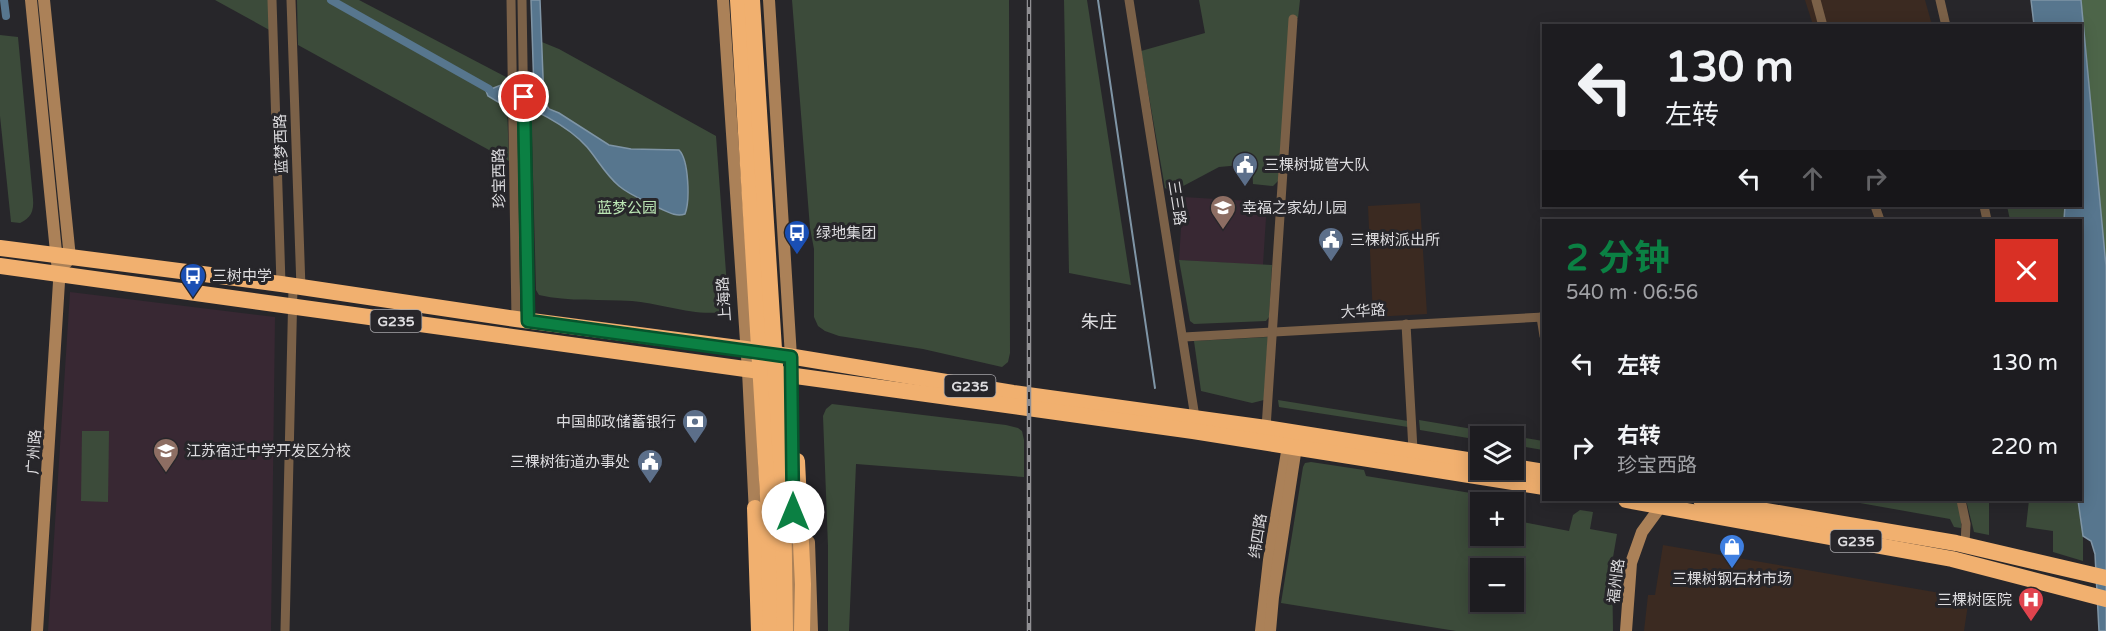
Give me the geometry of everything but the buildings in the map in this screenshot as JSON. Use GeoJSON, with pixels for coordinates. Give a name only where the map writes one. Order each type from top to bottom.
{"type":"FeatureCollection","features":[{"type":"Feature","properties":{"kind":"highway","name":"上海路"},"geometry":{"type":"LineString","coordinates":[[738,0],[768,496],[771,631]]}},
{"type":"Feature","properties":{"kind":"highway"},"geometry":{"type":"LineString","coordinates":[[752,0],[783,492],[785,631]]}},
{"type":"Feature","properties":{"kind":"highway","name":"G235"},"geometry":{"type":"LineString","coordinates":[[0,248],[746,349],[1013,393],[1266,428],[1470,460]]}},
{"type":"Feature","properties":{"kind":"highway","name":"G235"},"geometry":{"type":"LineString","coordinates":[[0,266],[748,371],[792,383],[1193,431],[1542,487]]}},
{"type":"Feature","properties":{"kind":"highway"},"geometry":{"type":"LineString","coordinates":[[797,461],[803,584],[802,631]]}},
{"type":"Feature","properties":{"kind":"highway"},"geometry":{"type":"LineString","coordinates":[[1524,469],[1542,472]]}},
{"type":"Feature","properties":{"kind":"highway","name":"G235"},"geometry":{"type":"LineString","coordinates":[[1632,501],[1952,559],[2106,599]]}},
{"type":"Feature","properties":{"kind":"highway","name":"G235"},"geometry":{"type":"LineString","coordinates":[[1707,501],[1965,545],[2106,578]]}},
{"type":"Feature","properties":{"kind":"highway"},"geometry":{"type":"LineString","coordinates":[[755,508],[759,631]]}},
{"type":"Feature","properties":{"kind":"main road"},"geometry":{"type":"LineString","coordinates":[[32,0],[63,257]]}},
{"type":"Feature","properties":{"kind":"main road"},"geometry":{"type":"LineString","coordinates":[[44,0],[63,257]]}},
{"type":"Feature","properties":{"kind":"main road","name":"上海路"},"geometry":{"type":"LineString","coordinates":[[723,0],[755,508],[753,631]]}},
{"type":"Feature","properties":{"kind":"main road"},"geometry":{"type":"LineString","coordinates":[[769,0],[797,461],[809,538],[812,631]]}},
{"type":"Feature","properties":{"kind":"main road","name":"广州路"},"geometry":{"type":"LineString","coordinates":[[37,631],[59,275],[63,257]]}},
{"type":"Feature","properties":{"kind":"main road"},"geometry":{"type":"LineString","coordinates":[[792,383],[794,631]]}},
{"type":"Feature","properties":{"kind":"main road","name":"纬四路"},"geometry":{"type":"LineString","coordinates":[[1261,631],[1269,560],[1292,447]]}},
{"type":"Feature","properties":{"kind":"main road","name":"纬四路"},"geometry":{"type":"LineString","coordinates":[[1270,631],[1292,447]]}},
{"type":"Feature","properties":{"kind":"main road","name":"福州路"},"geometry":{"type":"LineString","coordinates":[[1626,631],[1631,563],[1642,532],[1661,506]]}},
{"type":"Feature","properties":{"kind":"street","name":"蓝梦西路"},"geometry":{"type":"LineString","coordinates":[[272,0],[292,286]]}},
{"type":"Feature","properties":{"kind":"street","name":"蓝梦西路"},"geometry":{"type":"LineString","coordinates":[[291,0],[292,286]]}},
{"type":"Feature","properties":{"kind":"street","name":"珍宝西路"},"geometry":{"type":"LineString","coordinates":[[511,0],[513,112],[522,320]]}},
{"type":"Feature","properties":{"kind":"street","name":"珍宝西路"},"geometry":{"type":"LineString","coordinates":[[522,0],[524,112],[522,320]]}},
{"type":"Feature","properties":{"kind":"street","name":"三三路"},"geometry":{"type":"LineString","coordinates":[[1129,0],[1194,411]]}},
{"type":"Feature","properties":{"kind":"street"},"geometry":{"type":"LineString","coordinates":[[1816,0],[1822,24]]}},
{"type":"Feature","properties":{"kind":"street"},"geometry":{"type":"LineString","coordinates":[[1940,0],[1946,24]]}},
{"type":"Feature","properties":{"kind":"street"},"geometry":{"type":"LineString","coordinates":[[1266,428],[1293,19]]}},
{"type":"Feature","properties":{"kind":"street"},"geometry":{"type":"LineString","coordinates":[[285,631],[292,286]]}},
{"type":"Feature","properties":{"kind":"street","name":"大华路"},"geometry":{"type":"LineString","coordinates":[[1184,337],[1542,317]]}},
{"type":"Feature","properties":{"kind":"street"},"geometry":{"type":"LineString","coordinates":[[1406,324],[1413,450]]}},
{"type":"Feature","properties":{"kind":"street"},"geometry":{"type":"LineString","coordinates":[[1962,501],[1966,524],[1965,545]]}},
{"type":"Feature","properties":{"kind":"shaded area"},"geometry":{"type":"Polygon","coordinates":[[[1805,0],[1925,0],[1932,24],[1813,24],[1805,0]]]}},
{"type":"Feature","properties":{"kind":"shaded area","name":"幸福之家幼儿园"},"geometry":{"type":"Polygon","coordinates":[[[1183,197],[1267,202],[1263,265],[1179,260],[1183,197]]]}},
{"type":"Feature","properties":{"kind":"shaded area"},"geometry":{"type":"Polygon","coordinates":[[[1420,203],[1427,314],[1373,317],[1368,206],[1420,203]]]}},
{"type":"Feature","properties":{"kind":"shaded area","name":"江苏宿迁中学开发区分校"},"geometry":{"type":"Polygon","coordinates":[[[70,292],[275,317],[271,631],[48,631],[70,292]]]}},
{"type":"Feature","properties":{"kind":"shaded area","name":"三棵树钢石材市场"},"geometry":{"type":"Polygon","coordinates":[[[1663,545],[1969,598],[1964,631],[1644,631],[1648,595],[1655,595],[1663,545]]]}},
{"type":"Feature","properties":{"kind":"green space"},"geometry":{"type":"Polygon","coordinates":[[[215,0],[272,0],[273,32],[215,0]]]}},
{"type":"Feature","properties":{"kind":"green space"},"geometry":{"type":"Polygon","coordinates":[[[297,0],[359,0],[506,77],[509,161],[298,45],[297,0]]]}},
{"type":"Feature","properties":{"kind":"green space"},"geometry":{"type":"Polygon","coordinates":[[[792,0],[1009,0],[1010,353],[1008,362],[1002,367],[923,349],[839,336],[818,326],[814,317],[814,249],[810,228],[792,0]]]}},
{"type":"Feature","properties":{"kind":"green space"},"geometry":{"type":"Polygon","coordinates":[[[1064,0],[1087,0],[1131,285],[1069,273],[1064,0]]]}},
{"type":"Feature","properties":{"kind":"green space"},"geometry":{"type":"Polygon","coordinates":[[[1199,0],[1300,0],[1298,18],[1291,18],[1278,181],[1273,186],[1253,184],[1252,164],[1219,167],[1172,192],[1165,188],[1141,51],[1205,33],[1199,0]]]}},
{"type":"Feature","properties":{"kind":"green space"},"geometry":{"type":"Polygon","coordinates":[[[2081,0],[2106,0],[2106,266],[2081,0]]]}},
{"type":"Feature","properties":{"kind":"green space"},"geometry":{"type":"Polygon","coordinates":[[[0,35],[18,37],[33,203],[29,216],[20,223],[11,222],[0,116],[0,35]]]}},
{"type":"Feature","properties":{"kind":"green space","name":"蓝梦公园"},"geometry":{"type":"Polygon","coordinates":[[[532,38],[559,49],[716,136],[728,300],[728,307],[725,311],[704,313],[643,302],[539,295],[536,290],[531,98],[534,91],[532,38]]]}},
{"type":"Feature","properties":{"kind":"green space"},"geometry":{"type":"Polygon","coordinates":[[[2007,207],[2065,207],[2064,219],[2010,219],[2007,207]]]}},
{"type":"Feature","properties":{"kind":"green space"},"geometry":{"type":"Polygon","coordinates":[[[1179,260],[1272,265],[1269,317],[1266,321],[1194,324],[1190,321],[1179,260]]]}},
{"type":"Feature","properties":{"kind":"green space"},"geometry":{"type":"Polygon","coordinates":[[[1268,337],[1264,400],[1252,403],[1201,391],[1194,341],[1268,337]]]}},
{"type":"Feature","properties":{"kind":"green space"},"geometry":{"type":"Polygon","coordinates":[[[1278,400],[1408,421],[1408,427],[1279,407],[1278,400]]]}},
{"type":"Feature","properties":{"kind":"green space"},"geometry":{"type":"Polygon","coordinates":[[[832,404],[1006,425],[1022,431],[1024,440],[1024,477],[856,464],[849,631],[828,631],[828,546],[823,416],[832,404]]]}},
{"type":"Feature","properties":{"kind":"green space"},"geometry":{"type":"Polygon","coordinates":[[[1419,420],[1470,429],[1470,438],[1420,430],[1419,420]]]}},
{"type":"Feature","properties":{"kind":"green space"},"geometry":{"type":"Polygon","coordinates":[[[82,431],[109,431],[108,502],[81,501],[82,431]]]}},
{"type":"Feature","properties":{"kind":"green space"},"geometry":{"type":"Polygon","coordinates":[[[1524,438],[1542,441],[1542,450],[1524,447],[1524,438]]]}},
{"type":"Feature","properties":{"kind":"green space"},"geometry":{"type":"Polygon","coordinates":[[[1311,462],[1364,470],[1366,476],[1470,493],[1470,546],[1524,546],[1524,522],[1569,531],[1573,515],[1580,510],[1593,512],[1590,529],[1617,534],[1612,563],[1613,631],[1456,631],[1281,603],[1305,463],[1311,462]]]}},
{"type":"Feature","properties":{"kind":"green space"},"geometry":{"type":"Polygon","coordinates":[[[1849,501],[1957,501],[1961,528],[1954,527],[1950,519],[1849,501]]]}},
{"type":"Feature","properties":{"kind":"green space"},"geometry":{"type":"Polygon","coordinates":[[[1966,501],[1989,501],[1989,535],[1974,532],[1966,501]]]}},
{"type":"Feature","properties":{"kind":"green space"},"geometry":{"type":"Polygon","coordinates":[[[2029,501],[2078,501],[2083,536],[2083,561],[2053,552],[2053,531],[2026,527],[2029,501]]]}},
{"type":"Feature","properties":{"kind":"water"},"geometry":{"type":"Polygon","coordinates":[[[531,0],[540,0],[544,102],[549,109],[609,145],[631,149],[679,150],[685,162],[688,181],[685,214],[678,215],[669,212],[624,190],[610,177],[580,140],[548,117],[512,104],[503,105],[488,96],[486,91],[501,85],[530,97],[534,91],[531,0]]]}},
{"type":"Feature","properties":{"kind":"water"},"geometry":{"type":"Polygon","coordinates":[[[2031,0],[2081,0],[2106,266],[2106,631],[2099,631],[2095,554],[2091,541],[2083,536],[2078,501],[2082,501],[2082,219],[2064,219],[2065,207],[2082,207],[2082,24],[2034,24],[2031,0]]]}},
{"type":"Feature","properties":{"kind":"waterway"},"geometry":{"type":"LineString","coordinates":[[4,0],[6,16]]}},
{"type":"Feature","properties":{"kind":"waterway"},"geometry":{"type":"LineString","coordinates":[[331,0],[489,89]]}},
{"type":"Feature","properties":{"kind":"waterway"},"geometry":{"type":"LineString","coordinates":[[1098,0],[1155,388]]}},
{"type":"Feature","properties":{"kind":"railway"},"geometry":{"type":"LineString","coordinates":[[1029,0],[1029,631]]}},
{"type":"Feature","properties":{"kind":"place","name":"三棵树城管大队"},"geometry":{"type":"Point","coordinates":[1245,188]}},
{"type":"Feature","properties":{"kind":"place","name":"幸福之家幼儿园"},"geometry":{"type":"Point","coordinates":[1223,231]}},
{"type":"Feature","properties":{"kind":"place","name":"绿地集团"},"geometry":{"type":"Point","coordinates":[797,256]}},
{"type":"Feature","properties":{"kind":"place","name":"三棵树派出所"},"geometry":{"type":"Point","coordinates":[1331,263]}},
{"type":"Feature","properties":{"kind":"place","name":"三树中学"},"geometry":{"type":"Point","coordinates":[193,299]}},
{"type":"Feature","properties":{"kind":"place","name":"中国邮政储蓄银行"},"geometry":{"type":"Point","coordinates":[695,445]}},
{"type":"Feature","properties":{"kind":"place","name":"江苏宿迁中学开发区分校"},"geometry":{"type":"Point","coordinates":[166,474]}},
{"type":"Feature","properties":{"kind":"place","name":"三棵树街道办事处"},"geometry":{"type":"Point","coordinates":[650,485]}},
{"type":"Feature","properties":{"kind":"place","name":"三棵树钢石材市场"},"geometry":{"type":"Point","coordinates":[1732,570]}},
{"type":"Feature","properties":{"kind":"place","name":"三棵树医院"},"geometry":{"type":"Point","coordinates":[2031,623]}},
{"type":"Feature","properties":{"kind":"district","name":"朱庄"},"geometry":{"type":"Point","coordinates":[1099,322]}},
{"type":"Feature","properties":{"kind":"route"},"geometry":{"type":"LineString","coordinates":[[524,97],[528,321],[746,349],[791,357],[793,512]]}}]}
